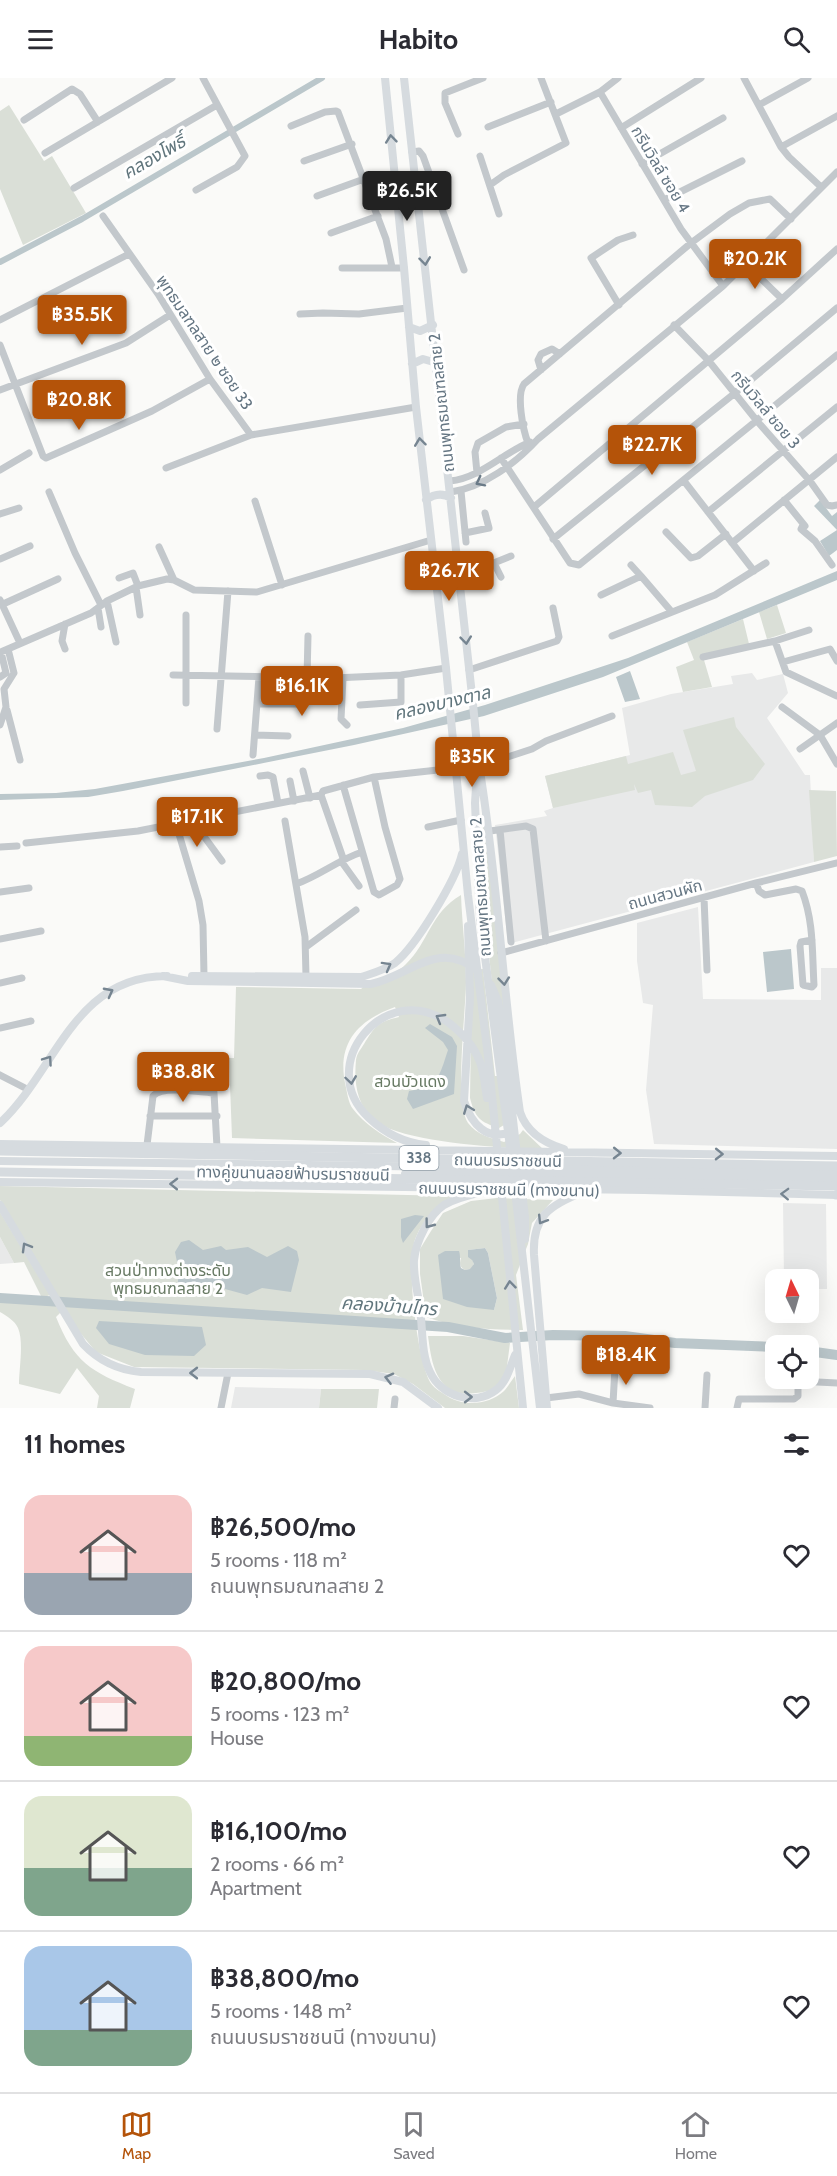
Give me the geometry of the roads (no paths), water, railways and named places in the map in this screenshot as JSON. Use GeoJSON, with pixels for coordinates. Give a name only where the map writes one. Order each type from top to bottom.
{"type":"FeatureCollection","features":[{"type":"Feature","properties":{"kind":"highway","name":"ถนนบรมราชชนนี"},"geometry":{"type":"LineString","coordinates":[[0,1151],[837,1166]]}},
{"type":"Feature","properties":{"kind":"highway","name":"ถนนบรมราชชนนี"},"geometry":{"type":"LineString","coordinates":[[0,1170],[837,1193]]}},
{"type":"Feature","properties":{"kind":"main road","name":"ถนนพุทธมณฑลสาย 2"},"geometry":{"type":"LineString","coordinates":[[404,78],[433,325],[478,756],[475,803],[479,900],[499,1075],[536,1346],[540,1408]]}},
{"type":"Feature","properties":{"kind":"main road","name":"ถนนพุทธมณฑลสาย 2"},"geometry":{"type":"LineString","coordinates":[[385,79],[416,407],[451,708],[468,895],[480,989],[523,1408]]}},
{"type":"Feature","properties":{"kind":"main road"},"geometry":{"type":"LineString","coordinates":[[409,327],[420,331],[433,325]]}},
{"type":"Feature","properties":{"kind":"main road"},"geometry":{"type":"LineString","coordinates":[[412,364],[423,359],[437,363]]}},
{"type":"Feature","properties":{"kind":"main road"},"geometry":{"type":"LineString","coordinates":[[426,500],[431,497],[451,495]]}},
{"type":"Feature","properties":{"kind":"main road"},"geometry":{"type":"LineString","coordinates":[[468,895],[467,943],[470,997],[464,1101],[474,1122],[485,1132],[500,1135],[512,1132],[520,1121],[520,1113],[501,953],[495,830],[478,756]]}},
{"type":"Feature","properties":{"kind":"main road"},"geometry":{"type":"LineString","coordinates":[[0,1123],[77,1018],[105,993],[126,984],[163,976],[361,976],[381,970],[401,958],[410,947],[446,892],[464,848]]}},
{"type":"Feature","properties":{"kind":"main road"},"geometry":{"type":"LineString","coordinates":[[163,976],[188,981],[371,984],[396,976],[422,961],[441,957],[463,961],[473,967],[488,980],[498,1001],[525,1216],[524,1266]]}},
{"type":"Feature","properties":{"kind":"main road"},"geometry":{"type":"LineString","coordinates":[[465,1150],[421,1145],[403,1140],[389,1134],[364,1114],[353,1095],[349,1071],[355,1047],[369,1027],[394,1013],[416,1010],[430,1012],[454,1027],[466,1038],[480,1063],[493,1122]]}},
{"type":"Feature","properties":{"kind":"main road"},"geometry":{"type":"LineString","coordinates":[[520,1113],[528,1128],[541,1140],[573,1152]]}},
{"type":"Feature","properties":{"kind":"main road","name":"338"},"geometry":{"type":"LineString","coordinates":[[0,1144],[837,1156]]}},
{"type":"Feature","properties":{"kind":"main road","name":"ทางคู่ขนานลอยฟ้าบรมราชชนนี"},"geometry":{"type":"LineString","coordinates":[[0,1161],[837,1172]]}},
{"type":"Feature","properties":{"kind":"main road","name":"ทางคู่ขนานลอยฟ้าบรมราชชนนี"},"geometry":{"type":"LineString","coordinates":[[0,1170],[837,1180]]}},
{"type":"Feature","properties":{"kind":"main road","name":"ถนนบรมราชชนนี (ทางขนาน)"},"geometry":{"type":"LineString","coordinates":[[0,1182],[837,1193]]}},
{"type":"Feature","properties":{"kind":"main road"},"geometry":{"type":"LineString","coordinates":[[497,1188],[463,1197],[444,1205],[419,1238],[414,1259],[423,1342],[430,1372],[436,1382],[449,1393],[466,1398],[487,1395],[495,1391],[508,1373],[516,1347]]}},
{"type":"Feature","properties":{"kind":"main road"},"geometry":{"type":"LineString","coordinates":[[547,1408],[536,1346],[539,1324],[533,1245],[536,1228],[555,1204],[590,1190]]}},
{"type":"Feature","properties":{"kind":"main road"},"geometry":{"type":"LineString","coordinates":[[0,1205],[75,1332],[92,1353],[115,1367],[141,1372],[370,1374],[403,1382],[438,1408]]}},
{"type":"Feature","properties":{"kind":"street"},"geometry":{"type":"LineString","coordinates":[[45,153],[172,78]]}},
{"type":"Feature","properties":{"kind":"street"},"geometry":{"type":"LineString","coordinates":[[196,190],[237,167],[244,160],[244,151],[227,125],[203,78]]}},
{"type":"Feature","properties":{"kind":"street"},"geometry":{"type":"LineString","coordinates":[[458,134],[445,103],[445,93],[483,78]]}},
{"type":"Feature","properties":{"kind":"street"},"geometry":{"type":"LineString","coordinates":[[490,185],[504,175],[566,144],[541,78]]}},
{"type":"Feature","properties":{"kind":"street"},"geometry":{"type":"LineString","coordinates":[[556,114],[600,92],[618,78]]}},
{"type":"Feature","properties":{"kind":"street"},"geometry":{"type":"LineString","coordinates":[[621,128],[701,78]]}},
{"type":"Feature","properties":{"kind":"street"},"geometry":{"type":"LineString","coordinates":[[744,78],[781,147],[789,158],[820,186]]}},
{"type":"Feature","properties":{"kind":"street"},"geometry":{"type":"LineString","coordinates":[[759,105],[808,78]]}},
{"type":"Feature","properties":{"kind":"street"},"geometry":{"type":"LineString","coordinates":[[24,120],[72,89],[80,94],[98,122]]}},
{"type":"Feature","properties":{"kind":"street","name":"กรีนวิลล์ ซอย 4"},"geometry":{"type":"LineString","coordinates":[[600,92],[691,243],[723,286]]}},
{"type":"Feature","properties":{"kind":"street"},"geometry":{"type":"LineString","coordinates":[[488,127],[551,102]]}},
{"type":"Feature","properties":{"kind":"street"},"geometry":{"type":"LineString","coordinates":[[74,188],[217,105]]}},
{"type":"Feature","properties":{"kind":"street"},"geometry":{"type":"LineString","coordinates":[[291,126],[325,112],[336,111],[340,116],[388,244],[392,267]]}},
{"type":"Feature","properties":{"kind":"street"},"geometry":{"type":"LineString","coordinates":[[781,147],[837,116]]}},
{"type":"Feature","properties":{"kind":"street"},"geometry":{"type":"LineString","coordinates":[[642,164],[723,118]]}},
{"type":"Feature","properties":{"kind":"street"},"geometry":{"type":"LineString","coordinates":[[304,161],[352,144]]}},
{"type":"Feature","properties":{"kind":"street"},"geometry":{"type":"LineString","coordinates":[[412,152],[419,151],[423,156],[464,270]]}},
{"type":"Feature","properties":{"kind":"street"},"geometry":{"type":"LineString","coordinates":[[480,156],[499,214]]}},
{"type":"Feature","properties":{"kind":"street"},"geometry":{"type":"LineString","coordinates":[[664,200],[741,161]]}},
{"type":"Feature","properties":{"kind":"street"},"geometry":{"type":"LineString","coordinates":[[451,495],[480,483],[525,454],[538,439],[723,286],[837,171]]}},
{"type":"Feature","properties":{"kind":"street"},"geometry":{"type":"LineString","coordinates":[[317,196],[364,179]]}},
{"type":"Feature","properties":{"kind":"street"},"geometry":{"type":"LineString","coordinates":[[528,443],[521,387],[691,243],[739,207],[770,199],[791,219]]}},
{"type":"Feature","properties":{"kind":"street","name":"พุทธมลฑลสาย ๒ ซอย 33"},"geometry":{"type":"LineString","coordinates":[[103,216],[210,379],[250,435],[416,407]]}},
{"type":"Feature","properties":{"kind":"street"},"geometry":{"type":"LineString","coordinates":[[331,233],[378,216]]}},
{"type":"Feature","properties":{"kind":"street"},"geometry":{"type":"LineString","coordinates":[[619,305],[591,258],[618,240],[633,235]]}},
{"type":"Feature","properties":{"kind":"street"},"geometry":{"type":"LineString","coordinates":[[534,507],[782,299],[837,249]]}},
{"type":"Feature","properties":{"kind":"street"},"geometry":{"type":"LineString","coordinates":[[0,320],[129,254]]}},
{"type":"Feature","properties":{"kind":"street"},"geometry":{"type":"LineString","coordinates":[[746,264],[782,299]]}},
{"type":"Feature","properties":{"kind":"street"},"geometry":{"type":"LineString","coordinates":[[342,268],[404,268]]}},
{"type":"Feature","properties":{"kind":"street"},"geometry":{"type":"LineString","coordinates":[[300,314],[358,314],[407,308]]}},
{"type":"Feature","properties":{"kind":"street"},"geometry":{"type":"LineString","coordinates":[[553,539],[837,308]]}},
{"type":"Feature","properties":{"kind":"street"},"geometry":{"type":"LineString","coordinates":[[0,390],[126,343],[170,315]]}},
{"type":"Feature","properties":{"kind":"street","name":"กรีนวิลล์ ซอย 3"},"geometry":{"type":"LineString","coordinates":[[674,325],[708,360],[757,421],[810,481],[827,505],[837,505]]}},
{"type":"Feature","properties":{"kind":"street"},"geometry":{"type":"LineString","coordinates":[[0,345],[43,456],[46,458],[152,411],[210,379]]}},
{"type":"Feature","properties":{"kind":"street"},"geometry":{"type":"LineString","coordinates":[[541,370],[538,360],[541,354],[552,349],[560,354]]}},
{"type":"Feature","properties":{"kind":"street"},"geometry":{"type":"LineString","coordinates":[[501,458],[570,563],[574,566],[582,564],[837,355]]}},
{"type":"Feature","properties":{"kind":"street"},"geometry":{"type":"LineString","coordinates":[[708,512],[837,407]]}},
{"type":"Feature","properties":{"kind":"street"},"geometry":{"type":"LineString","coordinates":[[477,472],[475,452],[478,443],[506,427],[524,424]]}},
{"type":"Feature","properties":{"kind":"street"},"geometry":{"type":"LineString","coordinates":[[166,468],[250,435]]}},
{"type":"Feature","properties":{"kind":"street"},"geometry":{"type":"LineString","coordinates":[[450,481],[459,480],[477,472],[538,439]]}},
{"type":"Feature","properties":{"kind":"street"},"geometry":{"type":"LineString","coordinates":[[0,470],[29,453]]}},
{"type":"Feature","properties":{"kind":"street"},"geometry":{"type":"LineString","coordinates":[[732,543],[837,457]]}},
{"type":"Feature","properties":{"kind":"street"},"geometry":{"type":"LineString","coordinates":[[684,481],[754,571]]}},
{"type":"Feature","properties":{"kind":"street"},"geometry":{"type":"LineString","coordinates":[[461,491],[466,542]]}},
{"type":"Feature","properties":{"kind":"street"},"geometry":{"type":"LineString","coordinates":[[49,492],[102,605],[116,642]]}},
{"type":"Feature","properties":{"kind":"street"},"geometry":{"type":"LineString","coordinates":[[784,500],[803,525],[811,531]]}},
{"type":"Feature","properties":{"kind":"street"},"geometry":{"type":"LineString","coordinates":[[255,501],[282,585]]}},
{"type":"Feature","properties":{"kind":"street"},"geometry":{"type":"LineString","coordinates":[[0,504],[2,514],[19,508]]}},
{"type":"Feature","properties":{"kind":"street"},"geometry":{"type":"LineString","coordinates":[[465,533],[489,528],[485,513]]}},
{"type":"Feature","properties":{"kind":"street"},"geometry":{"type":"LineString","coordinates":[[803,525],[801,529],[815,541],[832,565]]}},
{"type":"Feature","properties":{"kind":"street"},"geometry":{"type":"LineString","coordinates":[[666,532],[691,558],[698,556],[726,534]]}},
{"type":"Feature","properties":{"kind":"street"},"geometry":{"type":"LineString","coordinates":[[3,651],[91,613],[137,586],[162,580],[174,580],[194,590],[257,592],[431,540]]}},
{"type":"Feature","properties":{"kind":"street"},"geometry":{"type":"LineString","coordinates":[[0,559],[30,546]]}},
{"type":"Feature","properties":{"kind":"street"},"geometry":{"type":"LineString","coordinates":[[159,547],[174,580]]}},
{"type":"Feature","properties":{"kind":"street"},"geometry":{"type":"LineString","coordinates":[[459,578],[511,556]]}},
{"type":"Feature","properties":{"kind":"street"},"geometry":{"type":"LineString","coordinates":[[494,563],[501,578]]}},
{"type":"Feature","properties":{"kind":"street"},"geometry":{"type":"LineString","coordinates":[[612,636],[716,595],[766,563]]}},
{"type":"Feature","properties":{"kind":"street"},"geometry":{"type":"LineString","coordinates":[[631,565],[671,611]]}},
{"type":"Feature","properties":{"kind":"street"},"geometry":{"type":"LineString","coordinates":[[119,578],[133,573],[141,615]]}},
{"type":"Feature","properties":{"kind":"street"},"geometry":{"type":"LineString","coordinates":[[601,595],[641,576]]}},
{"type":"Feature","properties":{"kind":"street"},"geometry":{"type":"LineString","coordinates":[[20,643],[1,602],[58,579]]}},
{"type":"Feature","properties":{"kind":"street"},"geometry":{"type":"LineString","coordinates":[[217,729],[228,591]]}},
{"type":"Feature","properties":{"kind":"street"},"geometry":{"type":"LineString","coordinates":[[101,627],[102,605]]}},
{"type":"Feature","properties":{"kind":"street"},"geometry":{"type":"LineString","coordinates":[[469,670],[557,641],[559,637],[554,608]]}},
{"type":"Feature","properties":{"kind":"street"},"geometry":{"type":"LineString","coordinates":[[186,615],[186,703]]}},
{"type":"Feature","properties":{"kind":"street"},"geometry":{"type":"LineString","coordinates":[[65,624],[62,641],[65,649]]}},
{"type":"Feature","properties":{"kind":"street"},"geometry":{"type":"LineString","coordinates":[[703,657],[775,641],[809,630]]}},
{"type":"Feature","properties":{"kind":"street"},"geometry":{"type":"LineString","coordinates":[[258,705],[303,705],[309,678],[308,636]]}},
{"type":"Feature","properties":{"kind":"street"},"geometry":{"type":"LineString","coordinates":[[775,641],[786,672],[837,696]]}},
{"type":"Feature","properties":{"kind":"street"},"geometry":{"type":"LineString","coordinates":[[783,662],[830,649],[837,661]]}},
{"type":"Feature","properties":{"kind":"street"},"geometry":{"type":"LineString","coordinates":[[0,677],[6,673],[3,651]]}},
{"type":"Feature","properties":{"kind":"street"},"geometry":{"type":"LineString","coordinates":[[3,651],[14,673],[4,689],[6,707],[20,760]]}},
{"type":"Feature","properties":{"kind":"street"},"geometry":{"type":"LineString","coordinates":[[173,675],[343,678],[400,675],[446,668]]}},
{"type":"Feature","properties":{"kind":"street"},"geometry":{"type":"LineString","coordinates":[[360,705],[401,702],[400,675]]}},
{"type":"Feature","properties":{"kind":"street"},"geometry":{"type":"LineString","coordinates":[[253,755],[259,677]]}},
{"type":"Feature","properties":{"kind":"street"},"geometry":{"type":"LineString","coordinates":[[343,678],[341,719],[346,725]]}},
{"type":"Feature","properties":{"kind":"street"},"geometry":{"type":"LineString","coordinates":[[0,725],[6,707]]}},
{"type":"Feature","properties":{"kind":"street"},"geometry":{"type":"LineString","coordinates":[[782,707],[820,735],[837,764]]}},
{"type":"Feature","properties":{"kind":"street"},"geometry":{"type":"LineString","coordinates":[[480,766],[532,749],[546,741],[612,716]]}},
{"type":"Feature","properties":{"kind":"street"},"geometry":{"type":"LineString","coordinates":[[800,749],[837,723]]}},
{"type":"Feature","properties":{"kind":"street"},"geometry":{"type":"LineString","coordinates":[[255,735],[288,736]]}},
{"type":"Feature","properties":{"kind":"street"},"geometry":{"type":"LineString","coordinates":[[26,843],[118,834],[176,824],[310,798],[321,795],[323,791],[374,777],[456,768]]}},
{"type":"Feature","properties":{"kind":"street"},"geometry":{"type":"LineString","coordinates":[[303,771],[310,798]]}},
{"type":"Feature","properties":{"kind":"street"},"geometry":{"type":"LineString","coordinates":[[260,776],[273,777],[278,803]]}},
{"type":"Feature","properties":{"kind":"street"},"geometry":{"type":"LineString","coordinates":[[343,785],[376,894],[383,893],[400,882],[374,777]]}},
{"type":"Feature","properties":{"kind":"street"},"geometry":{"type":"LineString","coordinates":[[290,781],[294,801]]}},
{"type":"Feature","properties":{"kind":"street"},"geometry":{"type":"LineString","coordinates":[[321,795],[342,860],[359,886]]}},
{"type":"Feature","properties":{"kind":"street"},"geometry":{"type":"LineString","coordinates":[[192,820],[222,861]]}},
{"type":"Feature","properties":{"kind":"street"},"geometry":{"type":"LineString","coordinates":[[428,827],[462,820]]}},
{"type":"Feature","properties":{"kind":"street"},"geometry":{"type":"LineString","coordinates":[[285,821],[306,947],[306,976]]}},
{"type":"Feature","properties":{"kind":"street"},"geometry":{"type":"LineString","coordinates":[[176,824],[200,900],[204,976]]}},
{"type":"Feature","properties":{"kind":"street"},"geometry":{"type":"LineString","coordinates":[[511,942],[495,830],[526,826],[533,830],[546,941]]}},
{"type":"Feature","properties":{"kind":"street"},"geometry":{"type":"LineString","coordinates":[[0,847],[17,846]]}},
{"type":"Feature","properties":{"kind":"street"},"geometry":{"type":"LineString","coordinates":[[296,884],[311,879],[342,860],[362,852]]}},
{"type":"Feature","properties":{"kind":"street","name":"ถนนสวนผัก"},"geometry":{"type":"LineString","coordinates":[[501,953],[837,863]]}},
{"type":"Feature","properties":{"kind":"street"},"geometry":{"type":"LineString","coordinates":[[756,884],[759,891],[765,895],[802,891],[808,907],[812,940],[814,985],[812,987],[803,985],[800,946],[801,942],[812,940]]}},
{"type":"Feature","properties":{"kind":"street"},"geometry":{"type":"LineString","coordinates":[[0,892],[29,888]]}},
{"type":"Feature","properties":{"kind":"street"},"geometry":{"type":"LineString","coordinates":[[704,898],[707,970]]}},
{"type":"Feature","properties":{"kind":"street"},"geometry":{"type":"LineString","coordinates":[[306,947],[356,910]]}},
{"type":"Feature","properties":{"kind":"street"},"geometry":{"type":"LineString","coordinates":[[0,939],[41,931]]}},
{"type":"Feature","properties":{"kind":"street"},"geometry":{"type":"LineString","coordinates":[[0,983],[22,978]]}},
{"type":"Feature","properties":{"kind":"street"},"geometry":{"type":"LineString","coordinates":[[0,1028],[31,1021]]}},
{"type":"Feature","properties":{"kind":"street"},"geometry":{"type":"LineString","coordinates":[[167,1090],[168,1072]]}},
{"type":"Feature","properties":{"kind":"street"},"geometry":{"type":"LineString","coordinates":[[0,1075],[27,1089]]}},
{"type":"Feature","properties":{"kind":"street"},"geometry":{"type":"LineString","coordinates":[[212,1077],[217,1116],[217,1147]]}},
{"type":"Feature","properties":{"kind":"street"},"geometry":{"type":"LineString","coordinates":[[147,1145],[154,1094],[167,1090],[214,1094]]}},
{"type":"Feature","properties":{"kind":"street"},"geometry":{"type":"LineString","coordinates":[[150,1116],[217,1116]]}},
{"type":"Feature","properties":{"kind":"street"},"geometry":{"type":"LineString","coordinates":[[613,1402],[615,1368]]}},
{"type":"Feature","properties":{"kind":"street"},"geometry":{"type":"LineString","coordinates":[[221,1408],[228,1373]]}},
{"type":"Feature","properties":{"kind":"street"},"geometry":{"type":"LineString","coordinates":[[705,1408],[707,1375]]}},
{"type":"Feature","properties":{"kind":"street"},"geometry":{"type":"LineString","coordinates":[[737,1408],[740,1399],[794,1400],[798,1396],[798,1381],[837,1383]]}},
{"type":"Feature","properties":{"kind":"street"},"geometry":{"type":"LineString","coordinates":[[546,1398],[579,1394],[650,1408]]}},
{"type":"Feature","properties":{"kind":"street"},"geometry":{"type":"LineString","coordinates":[[394,1408],[395,1399]]}},
{"type":"Feature","properties":{"kind":"waterway","name":"คลองโพธิ์"},"geometry":{"type":"LineString","coordinates":[[0,262],[82,219],[322,78]]}},
{"type":"Feature","properties":{"kind":"waterway","name":"คลองบ้านไทร"},"geometry":{"type":"LineString","coordinates":[[0,1298],[448,1327],[505,1338],[553,1335],[625,1336],[675,1343],[765,1347]]}},
{"type":"Feature","properties":{"kind":"waterway","name":"คลองบ้านไทร"},"geometry":{"type":"LineString","coordinates":[[819,1353],[837,1355]]}},
{"type":"Feature","properties":{"kind":"water label","name":"คลองบางตาล"},"geometry":{"type":"Point","coordinates":[442,703]}},
{"type":"Feature","properties":{"kind":"park label","name":"สวนบัวแดง"},"geometry":{"type":"Point","coordinates":[410,1081]}},
{"type":"Feature","properties":{"kind":"park label","name":"สวนป่าทางต่างระดับ พุทธมณฑลสาย 2"},"geometry":{"type":"Point","coordinates":[168,1279]}}]}
